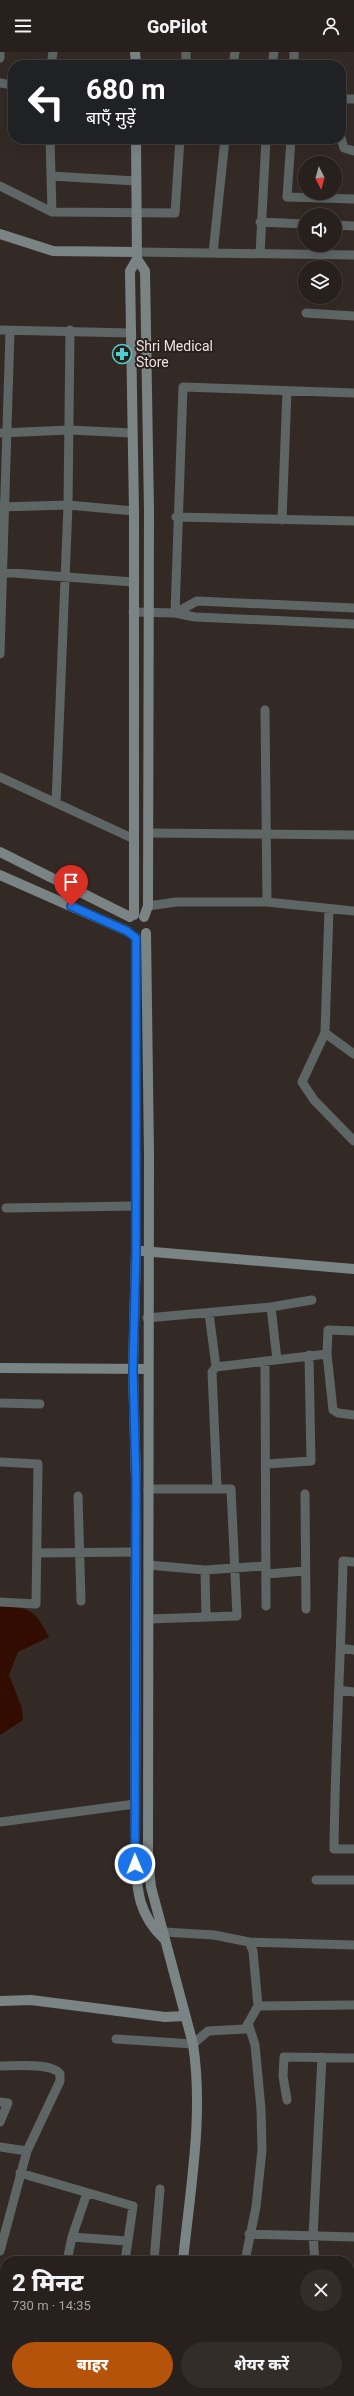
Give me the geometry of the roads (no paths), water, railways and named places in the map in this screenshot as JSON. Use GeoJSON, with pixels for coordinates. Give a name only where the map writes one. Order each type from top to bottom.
{"type":"FeatureCollection","features":[{"type":"Feature","properties":{"kind":"street"},"geometry":{"type":"LineString","coordinates":[[0,52],[0,58]]}},
{"type":"Feature","properties":{"kind":"street"},"geometry":{"type":"LineString","coordinates":[[50,144],[52,212]]}},
{"type":"Feature","properties":{"kind":"street"},"geometry":{"type":"LineString","coordinates":[[127,931],[126,923],[132,916],[134,839],[134,510],[130,271],[137,256],[136,144]]}},
{"type":"Feature","properties":{"kind":"street"},"geometry":{"type":"LineString","coordinates":[[0,186],[52,212],[175,213],[180,144]]}},
{"type":"Feature","properties":{"kind":"street"},"geometry":{"type":"LineString","coordinates":[[213,253],[224,144]]}},
{"type":"Feature","properties":{"kind":"street"},"geometry":{"type":"LineString","coordinates":[[260,254],[260,222],[266,144]]}},
{"type":"Feature","properties":{"kind":"street"},"geometry":{"type":"LineString","coordinates":[[291,144],[287,197],[354,199]]}},
{"type":"Feature","properties":{"kind":"street"},"geometry":{"type":"LineString","coordinates":[[343,144],[344,148],[354,151]]}},
{"type":"Feature","properties":{"kind":"street"},"geometry":{"type":"LineString","coordinates":[[51,176],[136,181]]}},
{"type":"Feature","properties":{"kind":"street"},"geometry":{"type":"LineString","coordinates":[[260,222],[298,224]]}},
{"type":"Feature","properties":{"kind":"street"},"geometry":{"type":"LineString","coordinates":[[342,225],[354,226]]}},
{"type":"Feature","properties":{"kind":"street"},"geometry":{"type":"LineString","coordinates":[[0,234],[52,251],[137,256],[213,253],[354,255]]}},
{"type":"Feature","properties":{"kind":"street"},"geometry":{"type":"LineString","coordinates":[[137,256],[145,271],[149,510],[148,906],[144,917]]}},
{"type":"Feature","properties":{"kind":"street"},"geometry":{"type":"LineString","coordinates":[[306,313],[354,316]]}},
{"type":"Feature","properties":{"kind":"street"},"geometry":{"type":"LineString","coordinates":[[0,330],[70,330],[131,333]]}},
{"type":"Feature","properties":{"kind":"street"},"geometry":{"type":"LineString","coordinates":[[56,803],[68,505],[70,330]]}},
{"type":"Feature","properties":{"kind":"street"},"geometry":{"type":"LineString","coordinates":[[0,654],[3,433],[10,331]]}},
{"type":"Feature","properties":{"kind":"street"},"geometry":{"type":"LineString","coordinates":[[175,613],[176,518],[183,387],[354,393]]}},
{"type":"Feature","properties":{"kind":"street"},"geometry":{"type":"LineString","coordinates":[[282,520],[287,390]]}},
{"type":"Feature","properties":{"kind":"street"},"geometry":{"type":"LineString","coordinates":[[3,433],[69,430],[132,433]]}},
{"type":"Feature","properties":{"kind":"street"},"geometry":{"type":"LineString","coordinates":[[3,507],[68,505],[134,510]]}},
{"type":"Feature","properties":{"kind":"street"},"geometry":{"type":"LineString","coordinates":[[176,518],[354,521]]}},
{"type":"Feature","properties":{"kind":"street"},"geometry":{"type":"LineString","coordinates":[[1,572],[133,582]]}},
{"type":"Feature","properties":{"kind":"street"},"geometry":{"type":"LineString","coordinates":[[175,613],[197,601],[354,608]]}},
{"type":"Feature","properties":{"kind":"street"},"geometry":{"type":"LineString","coordinates":[[133,612],[175,613],[195,617],[354,624]]}},
{"type":"Feature","properties":{"kind":"street"},"geometry":{"type":"LineString","coordinates":[[265,710],[268,834],[267,902]]}},
{"type":"Feature","properties":{"kind":"street"},"geometry":{"type":"LineString","coordinates":[[0,777],[134,839]]}},
{"type":"Feature","properties":{"kind":"street"},"geometry":{"type":"LineString","coordinates":[[148,833],[354,835]]}},
{"type":"Feature","properties":{"kind":"street"},"geometry":{"type":"LineString","coordinates":[[0,852],[132,916],[144,917],[149,923],[146,934],[149,1252],[148,1565],[150,1871],[151,1888],[184,2016],[193,2044],[199,2102],[184,2256]]}},
{"type":"Feature","properties":{"kind":"street"},"geometry":{"type":"LineString","coordinates":[[0,875],[127,931],[136,938]]}},
{"type":"Feature","properties":{"kind":"street"},"geometry":{"type":"LineString","coordinates":[[148,906],[176,902],[267,902],[354,911]]}},
{"type":"Feature","properties":{"kind":"street"},"geometry":{"type":"LineString","coordinates":[[329,909],[325,1033],[302,1082],[314,1100],[354,1141]]}},
{"type":"Feature","properties":{"kind":"street"},"geometry":{"type":"LineString","coordinates":[[136,938],[146,934]]}},
{"type":"Feature","properties":{"kind":"street"},"geometry":{"type":"LineString","coordinates":[[136,938],[136,1251],[133,1370],[136,1481],[134,1552],[135,1804],[136,1873],[138,1894],[142,1910],[151,1926],[164,1936],[214,1935],[249,1942],[354,1945]]}},
{"type":"Feature","properties":{"kind":"street"},"geometry":{"type":"LineString","coordinates":[[325,1033],[354,1054]]}},
{"type":"Feature","properties":{"kind":"street"},"geometry":{"type":"LineString","coordinates":[[6,1208],[136,1206]]}},
{"type":"Feature","properties":{"kind":"street"},"geometry":{"type":"LineString","coordinates":[[136,1251],[354,1269]]}},
{"type":"Feature","properties":{"kind":"street"},"geometry":{"type":"LineString","coordinates":[[148,1318],[271,1307],[312,1300]]}},
{"type":"Feature","properties":{"kind":"street"},"geometry":{"type":"LineString","coordinates":[[271,1307],[277,1360]]}},
{"type":"Feature","properties":{"kind":"street"},"geometry":{"type":"LineString","coordinates":[[209,1313],[216,1367]]}},
{"type":"Feature","properties":{"kind":"street"},"geometry":{"type":"LineString","coordinates":[[354,1331],[328,1330],[327,1354],[332,1410],[338,1413],[354,1415]]}},
{"type":"Feature","properties":{"kind":"street"},"geometry":{"type":"LineString","coordinates":[[217,1487],[212,1372],[216,1367],[327,1354]]}},
{"type":"Feature","properties":{"kind":"street"},"geometry":{"type":"LineString","coordinates":[[267,1464],[311,1461],[309,1355]]}},
{"type":"Feature","properties":{"kind":"street"},"geometry":{"type":"LineString","coordinates":[[265,1361],[267,1464],[264,1522],[266,1606]]}},
{"type":"Feature","properties":{"kind":"street"},"geometry":{"type":"LineString","coordinates":[[0,1368],[148,1369]]}},
{"type":"Feature","properties":{"kind":"street"},"geometry":{"type":"LineString","coordinates":[[0,1403],[40,1404]]}},
{"type":"Feature","properties":{"kind":"street"},"geometry":{"type":"LineString","coordinates":[[0,1462],[38,1464],[36,1604],[0,1602]]}},
{"type":"Feature","properties":{"kind":"street"},"geometry":{"type":"LineString","coordinates":[[148,1489],[228,1487],[232,1492],[236,1568],[236,1616],[149,1619]]}},
{"type":"Feature","properties":{"kind":"street"},"geometry":{"type":"LineString","coordinates":[[305,1494],[306,1609]]}},
{"type":"Feature","properties":{"kind":"street"},"geometry":{"type":"LineString","coordinates":[[78,1496],[81,1601]]}},
{"type":"Feature","properties":{"kind":"street"},"geometry":{"type":"LineString","coordinates":[[37,1554],[134,1552]]}},
{"type":"Feature","properties":{"kind":"street"},"geometry":{"type":"LineString","coordinates":[[354,1562],[343,1561],[341,1648],[336,1725],[334,1849],[354,1849]]}},
{"type":"Feature","properties":{"kind":"street"},"geometry":{"type":"LineString","coordinates":[[148,1565],[205,1570],[236,1568],[305,1571]]}},
{"type":"Feature","properties":{"kind":"street"},"geometry":{"type":"LineString","coordinates":[[205,1570],[206,1618]]}},
{"type":"Feature","properties":{"kind":"street"},"geometry":{"type":"LineString","coordinates":[[341,1648],[354,1650]]}},
{"type":"Feature","properties":{"kind":"street"},"geometry":{"type":"LineString","coordinates":[[339,1690],[354,1692]]}},
{"type":"Feature","properties":{"kind":"street"},"geometry":{"type":"LineString","coordinates":[[0,1822],[135,1804]]}},
{"type":"Feature","properties":{"kind":"street"},"geometry":{"type":"LineString","coordinates":[[136,1873],[150,1871]]}},
{"type":"Feature","properties":{"kind":"street"},"geometry":{"type":"LineString","coordinates":[[316,1880],[354,1880]]}},
{"type":"Feature","properties":{"kind":"street"},"geometry":{"type":"LineString","coordinates":[[116,2039],[193,2044],[208,2031],[245,2029],[258,2006],[253,1951],[249,1942]]}},
{"type":"Feature","properties":{"kind":"street"},"geometry":{"type":"LineString","coordinates":[[0,2001],[31,2000],[165,2017],[184,2016]]}},
{"type":"Feature","properties":{"kind":"street"},"geometry":{"type":"LineString","coordinates":[[258,2006],[354,2005]]}},
{"type":"Feature","properties":{"kind":"street"},"geometry":{"type":"LineString","coordinates":[[246,2256],[249,2234],[256,2207],[262,2142],[255,2045],[248,2023]]}},
{"type":"Feature","properties":{"kind":"street"},"geometry":{"type":"LineString","coordinates":[[287,2100],[283,2076],[284,2057],[354,2058]]}},
{"type":"Feature","properties":{"kind":"street"},"geometry":{"type":"LineString","coordinates":[[315,2256],[313,2236],[322,2057]]}},
{"type":"Feature","properties":{"kind":"street"},"geometry":{"type":"LineString","coordinates":[[0,2066],[45,2066],[53,2068],[60,2074],[60,2081],[27,2151],[0,2251]]}},
{"type":"Feature","properties":{"kind":"street"},"geometry":{"type":"LineString","coordinates":[[0,2102],[8,2103],[0,2122]]}},
{"type":"Feature","properties":{"kind":"street"},"geometry":{"type":"LineString","coordinates":[[0,2147],[27,2151]]}},
{"type":"Feature","properties":{"kind":"street"},"geometry":{"type":"LineString","coordinates":[[20,2173],[133,2206],[126,2241],[125,2256]]}},
{"type":"Feature","properties":{"kind":"street"},"geometry":{"type":"LineString","coordinates":[[154,2256],[160,2189]]}},
{"type":"Feature","properties":{"kind":"street"},"geometry":{"type":"LineString","coordinates":[[68,2256],[72,2237],[87,2193]]}},
{"type":"Feature","properties":{"kind":"street"},"geometry":{"type":"LineString","coordinates":[[249,2234],[354,2237]]}},
{"type":"Feature","properties":{"kind":"street"},"geometry":{"type":"LineString","coordinates":[[72,2237],[126,2241]]}},
{"type":"Feature","properties":{"kind":"place","name":"Shri Medical Store"},"geometry":{"type":"Point","coordinates":[122,354]}}]}
